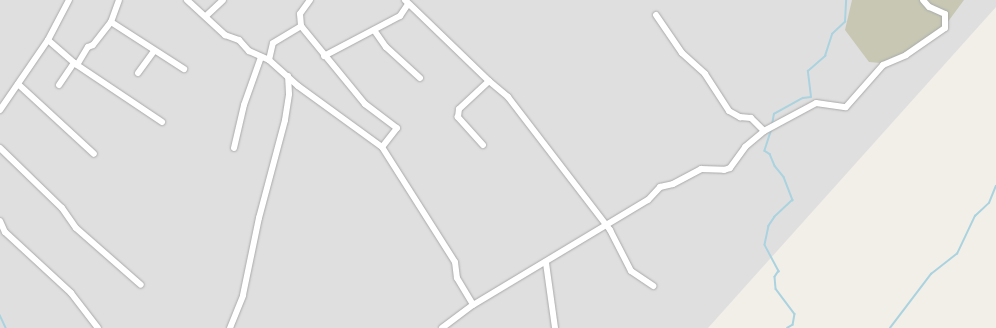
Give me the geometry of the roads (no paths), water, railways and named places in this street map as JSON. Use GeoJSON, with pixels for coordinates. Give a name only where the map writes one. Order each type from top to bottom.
{"type":"FeatureCollection","features":[{"type":"Feature","properties":{"kind":"street"},"geometry":{"type":"LineString","coordinates":[[0,110],[48,40],[69,0]]}},
{"type":"Feature","properties":{"kind":"street"},"geometry":{"type":"LineString","coordinates":[[59,85],[88,47],[94,45],[111,22],[120,0]]}},
{"type":"Feature","properties":{"kind":"street"},"geometry":{"type":"LineString","coordinates":[[187,0],[206,16],[224,35],[239,40],[249,51],[269,60],[298,86],[382,147],[455,262],[457,278],[473,305]]}},
{"type":"Feature","properties":{"kind":"street"},"geometry":{"type":"LineString","coordinates":[[206,16],[223,0]]}},
{"type":"Feature","properties":{"kind":"street"},"geometry":{"type":"LineString","coordinates":[[310,0],[300,14],[301,26],[324,56],[365,104],[397,128],[382,147]]}},
{"type":"Feature","properties":{"kind":"street"},"geometry":{"type":"LineString","coordinates":[[442,328],[473,305],[546,263],[605,225],[648,200],[663,186],[673,184],[701,168],[724,170],[730,168],[745,147],[764,131],[816,103],[846,107],[883,65],[906,55],[942,30],[947,18],[945,14],[929,7],[923,0]]}},
{"type":"Feature","properties":{"kind":"street"},"geometry":{"type":"LineString","coordinates":[[324,56],[400,16],[406,2],[489,82],[508,96],[610,230],[631,271],[652,286]]}},
{"type":"Feature","properties":{"kind":"street"},"geometry":{"type":"LineString","coordinates":[[656,15],[682,53],[705,74],[729,111],[740,117],[751,118],[764,131]]}},
{"type":"Feature","properties":{"kind":"street"},"geometry":{"type":"LineString","coordinates":[[111,22],[184,69]]}},
{"type":"Feature","properties":{"kind":"street"},"geometry":{"type":"LineString","coordinates":[[269,60],[273,43],[301,26]]}},
{"type":"Feature","properties":{"kind":"street"},"geometry":{"type":"LineString","coordinates":[[374,30],[386,47],[420,78]]}},
{"type":"Feature","properties":{"kind":"street"},"geometry":{"type":"LineString","coordinates":[[48,40],[76,64],[108,84],[162,122]]}},
{"type":"Feature","properties":{"kind":"street"},"geometry":{"type":"LineString","coordinates":[[138,73],[154,51]]}},
{"type":"Feature","properties":{"kind":"street"},"geometry":{"type":"LineString","coordinates":[[234,148],[244,106],[261,57]]}},
{"type":"Feature","properties":{"kind":"street"},"geometry":{"type":"LineString","coordinates":[[230,328],[243,295],[259,218],[285,120],[289,94],[288,76]]}},
{"type":"Feature","properties":{"kind":"street"},"geometry":{"type":"LineString","coordinates":[[483,145],[458,117],[459,109],[489,82]]}},
{"type":"Feature","properties":{"kind":"street"},"geometry":{"type":"LineString","coordinates":[[18,84],[94,154]]}},
{"type":"Feature","properties":{"kind":"street"},"geometry":{"type":"LineString","coordinates":[[0,148],[62,208],[76,228],[141,285]]}},
{"type":"Feature","properties":{"kind":"street"},"geometry":{"type":"LineString","coordinates":[[1,226],[4,232],[71,293],[98,328]]}},
{"type":"Feature","properties":{"kind":"street"},"geometry":{"type":"LineString","coordinates":[[546,263],[555,328]]}},
{"type":"Feature","properties":{"kind":"waterway"},"geometry":{"type":"LineString","coordinates":[[772,125],[774,114],[803,98],[811,97],[808,71],[825,56],[832,34],[845,22],[846,0]]}},
{"type":"Feature","properties":{"kind":"waterway"},"geometry":{"type":"LineString","coordinates":[[772,129],[765,151],[770,154],[775,166],[784,177],[793,200],[775,217],[769,226],[765,245],[779,271],[775,277],[776,289],[795,314],[793,325],[788,328]]}},
{"type":"Feature","properties":{"kind":"waterway"},"geometry":{"type":"LineString","coordinates":[[890,328],[931,274],[957,254],[975,216],[989,203],[996,186]]}},
{"type":"Feature","properties":{"kind":"waterway"},"geometry":{"type":"LineString","coordinates":[[0,315],[6,328]]}}]}
